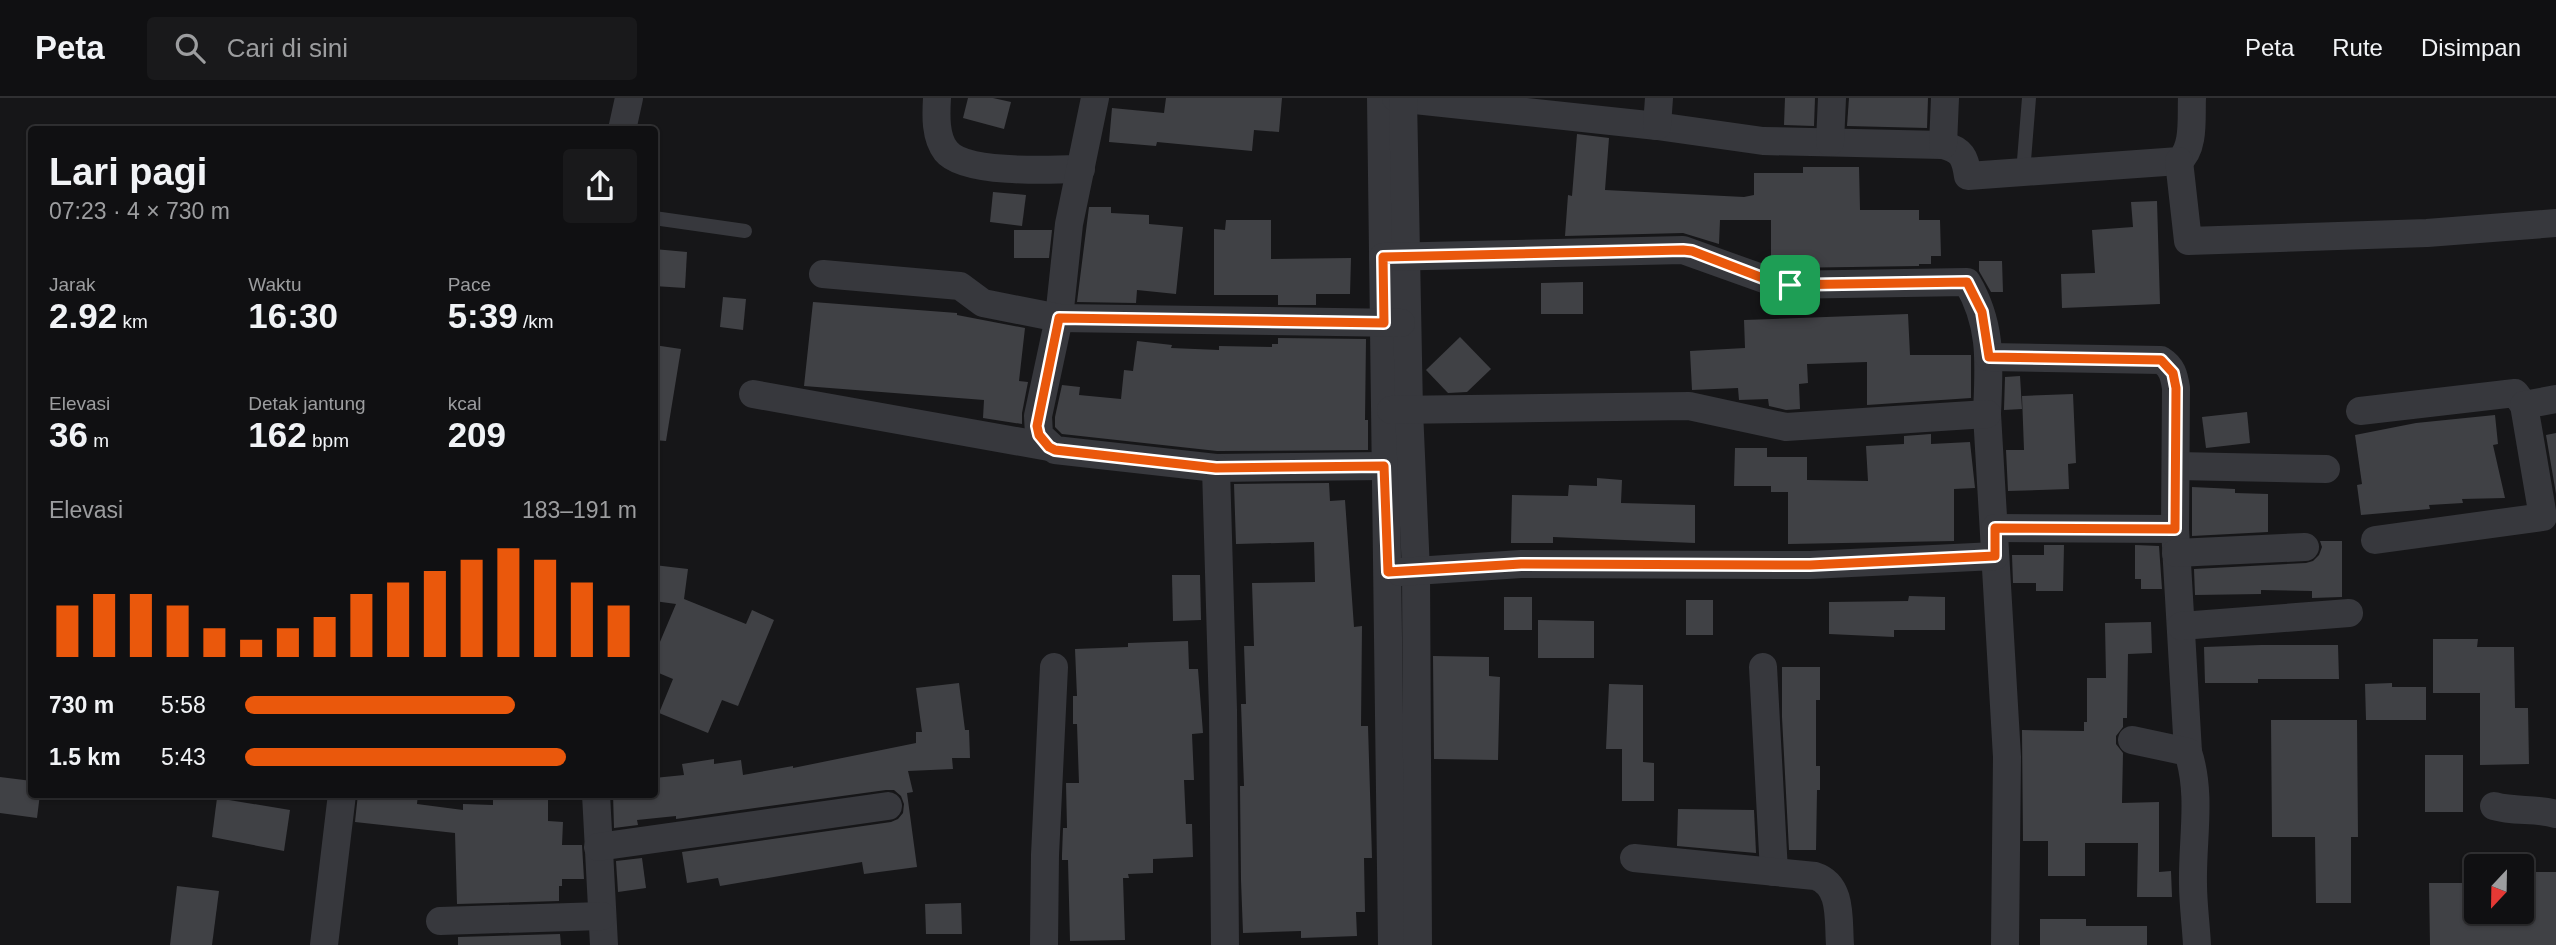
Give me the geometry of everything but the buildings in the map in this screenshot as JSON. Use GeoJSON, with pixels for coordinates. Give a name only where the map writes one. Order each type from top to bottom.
{"type":"FeatureCollection","features":[{"type":"Feature","properties":{"kind":"street"},"geometry":{"type":"LineString","coordinates":[[623,126],[629,98]]}},
{"type":"Feature","properties":{"kind":"street"},"geometry":{"type":"LineString","coordinates":[[937,98],[937,131],[944,150],[959,160],[993,167],[1033,170],[1081,169]]}},
{"type":"Feature","properties":{"kind":"street"},"geometry":{"type":"LineString","coordinates":[[1049,447],[1039,435],[1037,426],[1059,318],[1069,224],[1095,98]]}},
{"type":"Feature","properties":{"kind":"street"},"geometry":{"type":"LineString","coordinates":[[1381,98],[1394,257],[1397,410],[1416,571],[1418,945]]}},
{"type":"Feature","properties":{"kind":"street"},"geometry":{"type":"LineString","coordinates":[[1395,98],[1657,126],[1763,141],[1943,145],[1962,153],[1966,159],[1968,176],[2179,161],[2187,152],[2190,139],[2192,98]]}},
{"type":"Feature","properties":{"kind":"street"},"geometry":{"type":"LineString","coordinates":[[1394,257],[1403,98]]}},
{"type":"Feature","properties":{"kind":"street"},"geometry":{"type":"LineString","coordinates":[[1657,126],[1659,98]]}},
{"type":"Feature","properties":{"kind":"street"},"geometry":{"type":"LineString","coordinates":[[1830,142],[1832,98]]}},
{"type":"Feature","properties":{"kind":"street"},"geometry":{"type":"LineString","coordinates":[[1943,145],[1945,98]]}},
{"type":"Feature","properties":{"kind":"street"},"geometry":{"type":"LineString","coordinates":[[2179,161],[2188,241],[2427,233],[2556,223]]}},
{"type":"Feature","properties":{"kind":"street"},"geometry":{"type":"LineString","coordinates":[[1394,257],[1683,250],[1781,285],[1967,282],[1982,312],[1989,357],[1987,414],[2007,757],[2005,945]]}},
{"type":"Feature","properties":{"kind":"street"},"geometry":{"type":"LineString","coordinates":[[823,274],[960,285],[982,303],[1059,318],[1395,323]]}},
{"type":"Feature","properties":{"kind":"street"},"geometry":{"type":"LineString","coordinates":[[1989,357],[2161,360],[2173,373],[2176,388],[2176,541],[2188,752],[2194,769],[2193,885],[2197,945]]}},
{"type":"Feature","properties":{"kind":"street"},"geometry":{"type":"LineString","coordinates":[[2360,411],[2515,393],[2524,405],[2543,517],[2375,540]]}},
{"type":"Feature","properties":{"kind":"street"},"geometry":{"type":"LineString","coordinates":[[753,394],[1055,450],[1216,468],[1384,466]]}},
{"type":"Feature","properties":{"kind":"street"},"geometry":{"type":"LineString","coordinates":[[2524,405],[2556,399]]}},
{"type":"Feature","properties":{"kind":"street"},"geometry":{"type":"LineString","coordinates":[[1397,410],[1689,406],[1786,426],[1987,414]]}},
{"type":"Feature","properties":{"kind":"street"},"geometry":{"type":"LineString","coordinates":[[1392,945],[1388,572],[1384,466],[1397,410]]}},
{"type":"Feature","properties":{"kind":"street"},"geometry":{"type":"LineString","coordinates":[[2176,466],[2326,469]]}},
{"type":"Feature","properties":{"kind":"street"},"geometry":{"type":"LineString","coordinates":[[1216,468],[1223,710],[1225,945]]}},
{"type":"Feature","properties":{"kind":"street"},"geometry":{"type":"LineString","coordinates":[[1995,528],[2305,547]]}},
{"type":"Feature","properties":{"kind":"street"},"geometry":{"type":"LineString","coordinates":[[1388,572],[1521,564],[1810,565],[1995,556]]}},
{"type":"Feature","properties":{"kind":"street"},"geometry":{"type":"LineString","coordinates":[[2181,626],[2349,613]]}},
{"type":"Feature","properties":{"kind":"street"},"geometry":{"type":"LineString","coordinates":[[1044,945],[1045,855],[1054,667]]}},
{"type":"Feature","properties":{"kind":"street"},"geometry":{"type":"LineString","coordinates":[[1763,667],[1774,872]]}},
{"type":"Feature","properties":{"kind":"street"},"geometry":{"type":"LineString","coordinates":[[2132,740],[2188,752]]}},
{"type":"Feature","properties":{"kind":"street"},"geometry":{"type":"LineString","coordinates":[[324,945],[342,798]]}},
{"type":"Feature","properties":{"kind":"street"},"geometry":{"type":"LineString","coordinates":[[596,798],[604,945]]}},
{"type":"Feature","properties":{"kind":"street"},"geometry":{"type":"LineString","coordinates":[[597,847],[888,806]]}},
{"type":"Feature","properties":{"kind":"street"},"geometry":{"type":"LineString","coordinates":[[2494,806],[2556,814]]}},
{"type":"Feature","properties":{"kind":"street"},"geometry":{"type":"LineString","coordinates":[[1634,858],[1815,876],[1831,884],[1835,891],[1840,945]]}},
{"type":"Feature","properties":{"kind":"street"},"geometry":{"type":"LineString","coordinates":[[440,921],[602,916]]}},
{"type":"Feature","properties":{"kind":"lane"},"geometry":{"type":"LineString","coordinates":[[2023,173],[2029,98]]}},
{"type":"Feature","properties":{"kind":"lane"},"geometry":{"type":"LineString","coordinates":[[658,219],[745,231]]}},
{"type":"Feature","properties":{"kind":"route"},"geometry":{"type":"LineString","coordinates":[[1683,250],[1781,285],[1790,285],[1967,282],[1982,312],[1989,357],[2161,360],[2173,373],[2176,388],[2175,529],[1995,528],[1995,556],[1810,565],[1521,564],[1388,572],[1384,466],[1216,468],[1055,450],[1039,435],[1037,426],[1059,318],[1384,323],[1383,257],[1683,250]]}}]}
